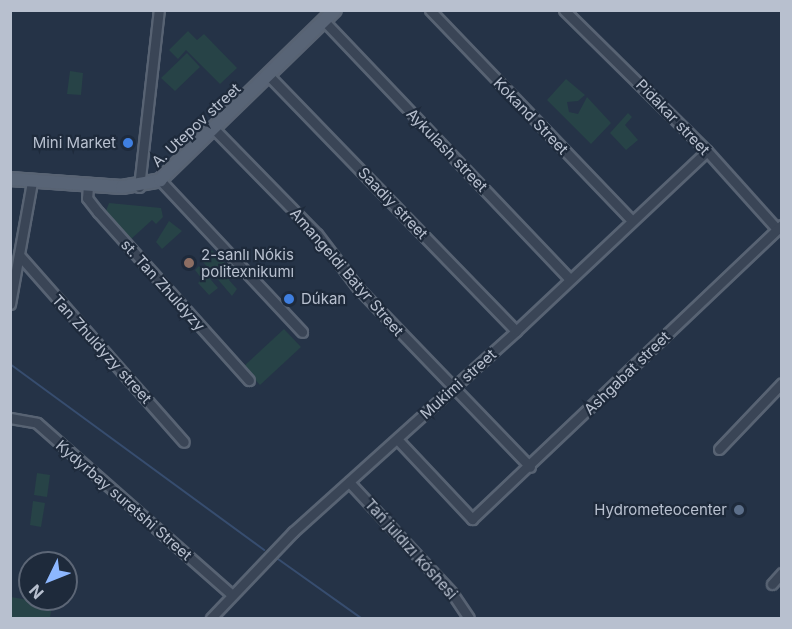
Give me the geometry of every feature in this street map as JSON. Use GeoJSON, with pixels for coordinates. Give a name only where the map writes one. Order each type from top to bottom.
{"type":"FeatureCollection","features":[{"type":"Feature","properties":{"kind":"main road","name":"A. Utepov street"},"geometry":{"type":"LineString","coordinates":[[10,179],[139,187],[160,180],[335,10]]}},
{"type":"Feature","properties":{"kind":"street"},"geometry":{"type":"LineString","coordinates":[[139,187],[159,10]]}},
{"type":"Feature","properties":{"kind":"street","name":"Kokand Street"},"geometry":{"type":"LineString","coordinates":[[430,10],[632,221]]}},
{"type":"Feature","properties":{"kind":"street","name":"Pidakar street"},"geometry":{"type":"LineString","coordinates":[[564,10],[779,227]]}},
{"type":"Feature","properties":{"kind":"street","name":"Aykulash street"},"geometry":{"type":"LineString","coordinates":[[324,21],[570,279]]}},
{"type":"Feature","properties":{"kind":"street","name":"Saadiy street"},"geometry":{"type":"LineString","coordinates":[[269,76],[516,331]]}},
{"type":"Feature","properties":{"kind":"street","name":"Amangeldi Batyr Street"},"geometry":{"type":"LineString","coordinates":[[214,129],[318,234],[358,288],[530,467]]}},
{"type":"Feature","properties":{"kind":"street","name":"Mukimi street"},"geometry":{"type":"LineString","coordinates":[[211,618],[349,482],[516,331],[707,152]]}},
{"type":"Feature","properties":{"kind":"street"},"geometry":{"type":"LineString","coordinates":[[160,180],[302,332]]}},
{"type":"Feature","properties":{"kind":"street"},"geometry":{"type":"LineString","coordinates":[[10,304],[32,182]]}},
{"type":"Feature","properties":{"kind":"street","name":"st. Tan Zhuldyzy"},"geometry":{"type":"LineString","coordinates":[[88,185],[87,198],[98,212],[249,380]]}},
{"type":"Feature","properties":{"kind":"street","name":"Ashgabat street"},"geometry":{"type":"LineString","coordinates":[[397,439],[472,519],[530,467],[779,227]]}},
{"type":"Feature","properties":{"kind":"street","name":"Tan Zhuldyzy street"},"geometry":{"type":"LineString","coordinates":[[19,255],[184,442]]}},
{"type":"Feature","properties":{"kind":"street"},"geometry":{"type":"LineString","coordinates":[[719,449],[782,383]]}},
{"type":"Feature","properties":{"kind":"street","name":"Kydyrbay suretshi Street"},"geometry":{"type":"LineString","coordinates":[[10,418],[37,423],[232,595]]}},
{"type":"Feature","properties":{"kind":"street","name":"Tań juldızı kóshesi"},"geometry":{"type":"LineString","coordinates":[[349,482],[452,593],[469,618]]}},
{"type":"Feature","properties":{"kind":"street"},"geometry":{"type":"LineString","coordinates":[[772,584],[782,573]]}},
{"type":"Feature","properties":{"kind":"green space"},"geometry":{"type":"Polygon","coordinates":[[[188,31],[197,40],[204,34],[237,68],[220,84],[186,50],[178,59],[169,50],[188,31]]]}},
{"type":"Feature","properties":{"kind":"green space"},"geometry":{"type":"Polygon","coordinates":[[[187,53],[200,67],[175,91],[161,78],[187,53]]]}},
{"type":"Feature","properties":{"kind":"green space"},"geometry":{"type":"Polygon","coordinates":[[[70,71],[83,73],[81,95],[67,94],[70,71]]]}},
{"type":"Feature","properties":{"kind":"green space"},"geometry":{"type":"Polygon","coordinates":[[[566,79],[585,95],[578,101],[567,102],[569,112],[578,114],[587,97],[611,123],[591,144],[547,100],[566,79]]]}},
{"type":"Feature","properties":{"kind":"green space"},"geometry":{"type":"Polygon","coordinates":[[[628,113],[632,117],[625,125],[638,140],[626,150],[610,133],[628,113]]]}},
{"type":"Feature","properties":{"kind":"green space"},"geometry":{"type":"Polygon","coordinates":[[[109,203],[161,208],[163,217],[156,224],[152,220],[130,240],[106,211],[109,203]]]}},
{"type":"Feature","properties":{"kind":"green space"},"geometry":{"type":"Polygon","coordinates":[[[169,221],[182,231],[162,249],[156,242],[169,221]]]}},
{"type":"Feature","properties":{"kind":"green space"},"geometry":{"type":"Polygon","coordinates":[[[212,250],[235,273],[229,280],[237,289],[232,296],[203,262],[212,250]]]}},
{"type":"Feature","properties":{"kind":"green space"},"geometry":{"type":"Polygon","coordinates":[[[199,266],[218,288],[209,295],[198,283],[202,279],[195,270],[199,266]]]}},
{"type":"Feature","properties":{"kind":"green space"},"geometry":{"type":"Polygon","coordinates":[[[284,329],[301,347],[260,385],[243,367],[284,329]]]}},
{"type":"Feature","properties":{"kind":"green space"},"geometry":{"type":"Polygon","coordinates":[[[37,473],[50,475],[47,497],[34,495],[37,473]]]}},
{"type":"Feature","properties":{"kind":"green space"},"geometry":{"type":"Polygon","coordinates":[[[33,501],[45,503],[41,527],[30,525],[33,501]]]}},
{"type":"Feature","properties":{"kind":"green space"},"geometry":{"type":"Polygon","coordinates":[[[11,597],[18,598],[18,611],[51,611],[50,618],[11,618],[11,597]]]}},
{"type":"Feature","properties":{"kind":"waterway"},"geometry":{"type":"LineString","coordinates":[[10,364],[264,550]]}},
{"type":"Feature","properties":{"kind":"waterway"},"geometry":{"type":"LineString","coordinates":[[278,559],[361,618]]}},
{"type":"Feature","properties":{"kind":"place","name":"Mini Market"},"geometry":{"type":"Point","coordinates":[128,143]}},
{"type":"Feature","properties":{"kind":"place","name":"2-sanlı Nókis politexnikumı"},"geometry":{"type":"Point","coordinates":[189,263]}},
{"type":"Feature","properties":{"kind":"place","name":"Dúkan"},"geometry":{"type":"Point","coordinates":[289,299]}},
{"type":"Feature","properties":{"kind":"place","name":"Hydrometeocenter"},"geometry":{"type":"Point","coordinates":[739,510]}}]}
